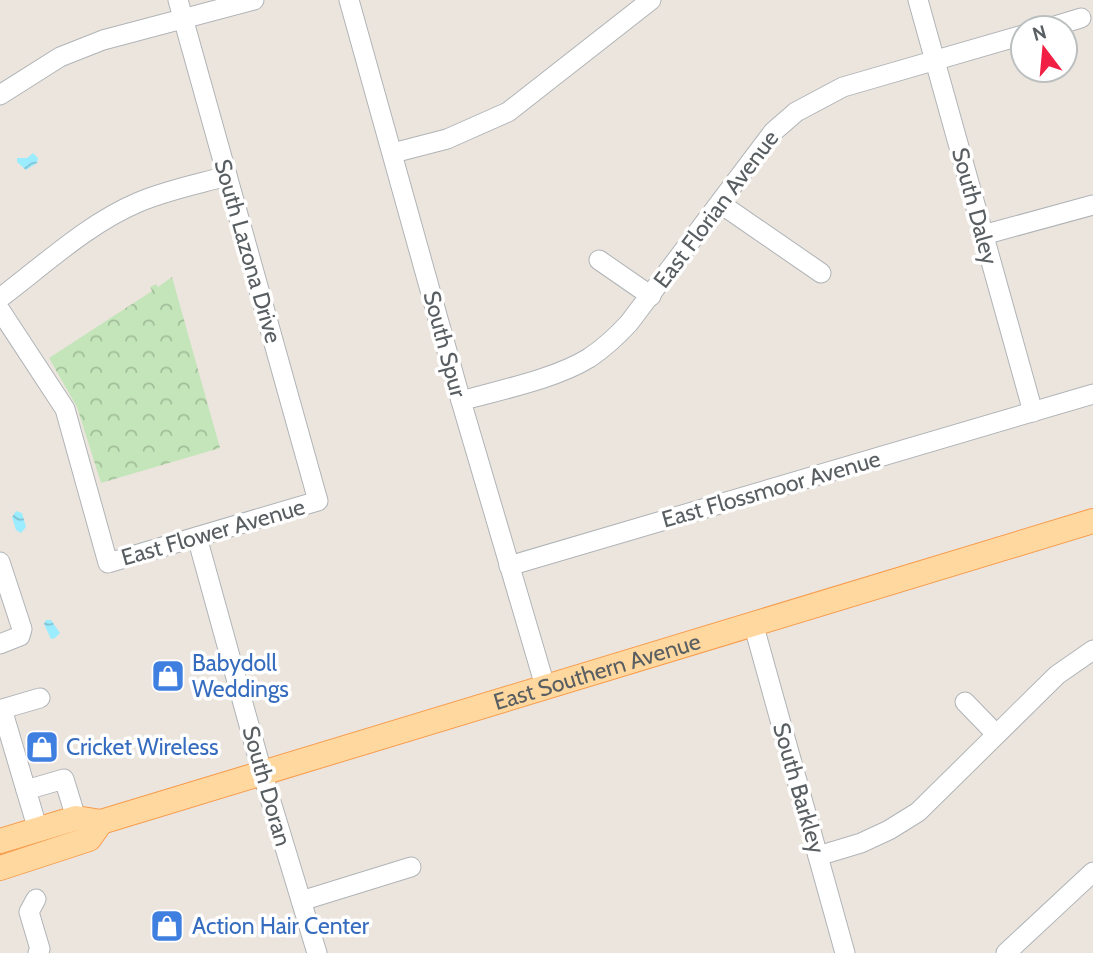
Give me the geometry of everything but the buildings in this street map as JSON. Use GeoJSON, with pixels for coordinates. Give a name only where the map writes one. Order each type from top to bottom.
{"type":"FeatureCollection","features":[{"type":"Feature","properties":{"kind":"main road","name":"East Southern Avenue"},"geometry":{"type":"LineString","coordinates":[[0,841],[76,818],[101,822],[1093,522]]}},
{"type":"Feature","properties":{"kind":"main road","name":"East Southern Avenue"},"geometry":{"type":"LineString","coordinates":[[0,868],[89,839],[101,822]]}},
{"type":"Feature","properties":{"kind":"main road"},"geometry":{"type":"LineString","coordinates":[[0,852],[23,842],[38,830]]}},
{"type":"Feature","properties":{"kind":"street"},"geometry":{"type":"LineString","coordinates":[[1,93],[60,57],[181,10],[254,0]]}},
{"type":"Feature","properties":{"kind":"street","name":"South Spur"},"geometry":{"type":"LineString","coordinates":[[349,0],[461,401],[545,686]]}},
{"type":"Feature","properties":{"kind":"street"},"geometry":{"type":"LineString","coordinates":[[393,153],[447,139],[508,111],[651,0]]}},
{"type":"Feature","properties":{"kind":"street","name":"South Daley"},"geometry":{"type":"LineString","coordinates":[[918,0],[1032,412]]}},
{"type":"Feature","properties":{"kind":"street","name":"South Lazona Drive"},"geometry":{"type":"LineString","coordinates":[[181,10],[318,501]]}},
{"type":"Feature","properties":{"kind":"street","name":"East Florian Avenue"},"geometry":{"type":"LineString","coordinates":[[461,401],[562,370],[587,359],[615,337],[721,204],[773,132],[796,112],[843,87],[1009,39]]}},
{"type":"Feature","properties":{"kind":"street"},"geometry":{"type":"LineString","coordinates":[[0,298],[91,229],[116,214],[160,194],[227,176]]}},
{"type":"Feature","properties":{"kind":"street"},"geometry":{"type":"LineString","coordinates":[[721,204],[821,273]]}},
{"type":"Feature","properties":{"kind":"street"},"geometry":{"type":"LineString","coordinates":[[983,235],[1093,205]]}},
{"type":"Feature","properties":{"kind":"street","name":"East Florian Avenue"},"geometry":{"type":"LineString","coordinates":[[599,260],[650,296]]}},
{"type":"Feature","properties":{"kind":"street","name":"East Flower Avenue"},"geometry":{"type":"LineString","coordinates":[[0,310],[65,409],[108,563],[318,501]]}},
{"type":"Feature","properties":{"kind":"street","name":"East Flossmoor Avenue"},"geometry":{"type":"LineString","coordinates":[[509,566],[1093,394]]}},
{"type":"Feature","properties":{"kind":"street","name":"South Doran"},"geometry":{"type":"LineString","coordinates":[[197,537],[262,772],[317,953]]}},
{"type":"Feature","properties":{"kind":"street"},"geometry":{"type":"LineString","coordinates":[[0,562],[22,629],[20,636],[0,644]]}},
{"type":"Feature","properties":{"kind":"street","name":"South Barkley"},"geometry":{"type":"LineString","coordinates":[[752,623],[845,953]]}},
{"type":"Feature","properties":{"kind":"street"},"geometry":{"type":"LineString","coordinates":[[818,856],[889,830],[918,812],[1057,675],[1093,650]]}},
{"type":"Feature","properties":{"kind":"street"},"geometry":{"type":"LineString","coordinates":[[38,830],[2,709],[40,698]]}},
{"type":"Feature","properties":{"kind":"street"},"geometry":{"type":"LineString","coordinates":[[965,702],[996,734]]}},
{"type":"Feature","properties":{"kind":"street"},"geometry":{"type":"LineString","coordinates":[[26,790],[64,779],[76,818]]}},
{"type":"Feature","properties":{"kind":"street"},"geometry":{"type":"LineString","coordinates":[[301,901],[411,867]]}},
{"type":"Feature","properties":{"kind":"street"},"geometry":{"type":"LineString","coordinates":[[1006,953],[1093,872]]}},
{"type":"Feature","properties":{"kind":"street"},"geometry":{"type":"LineString","coordinates":[[36,899],[29,912],[40,949],[38,953]]}},
{"type":"Feature","properties":{"kind":"green space"},"geometry":{"type":"Polygon","coordinates":[[[172,277],[220,448],[101,483],[77,407],[49,358],[152,291],[150,287],[156,284],[158,287],[172,277]]]}},
{"type":"Feature","properties":{"kind":"water"},"geometry":{"type":"Polygon","coordinates":[[[33,153],[38,158],[37,163],[26,170],[17,162],[17,158],[27,158],[33,153]]]}},
{"type":"Feature","properties":{"kind":"water"},"geometry":{"type":"Polygon","coordinates":[[[16,511],[22,513],[26,527],[21,533],[16,530],[12,517],[16,511]]]}},
{"type":"Feature","properties":{"kind":"water"},"geometry":{"type":"Polygon","coordinates":[[[46,620],[51,620],[60,633],[55,638],[51,639],[44,624],[46,620]]]}},
{"type":"Feature","properties":{"kind":"place","name":"Babydoll Weddings"},"geometry":{"type":"Point","coordinates":[168,676]}},
{"type":"Feature","properties":{"kind":"place","name":"Cricket Wireless"},"geometry":{"type":"Point","coordinates":[42,747]}},
{"type":"Feature","properties":{"kind":"place","name":"Action Hair Center"},"geometry":{"type":"Point","coordinates":[167,926]}}]}
